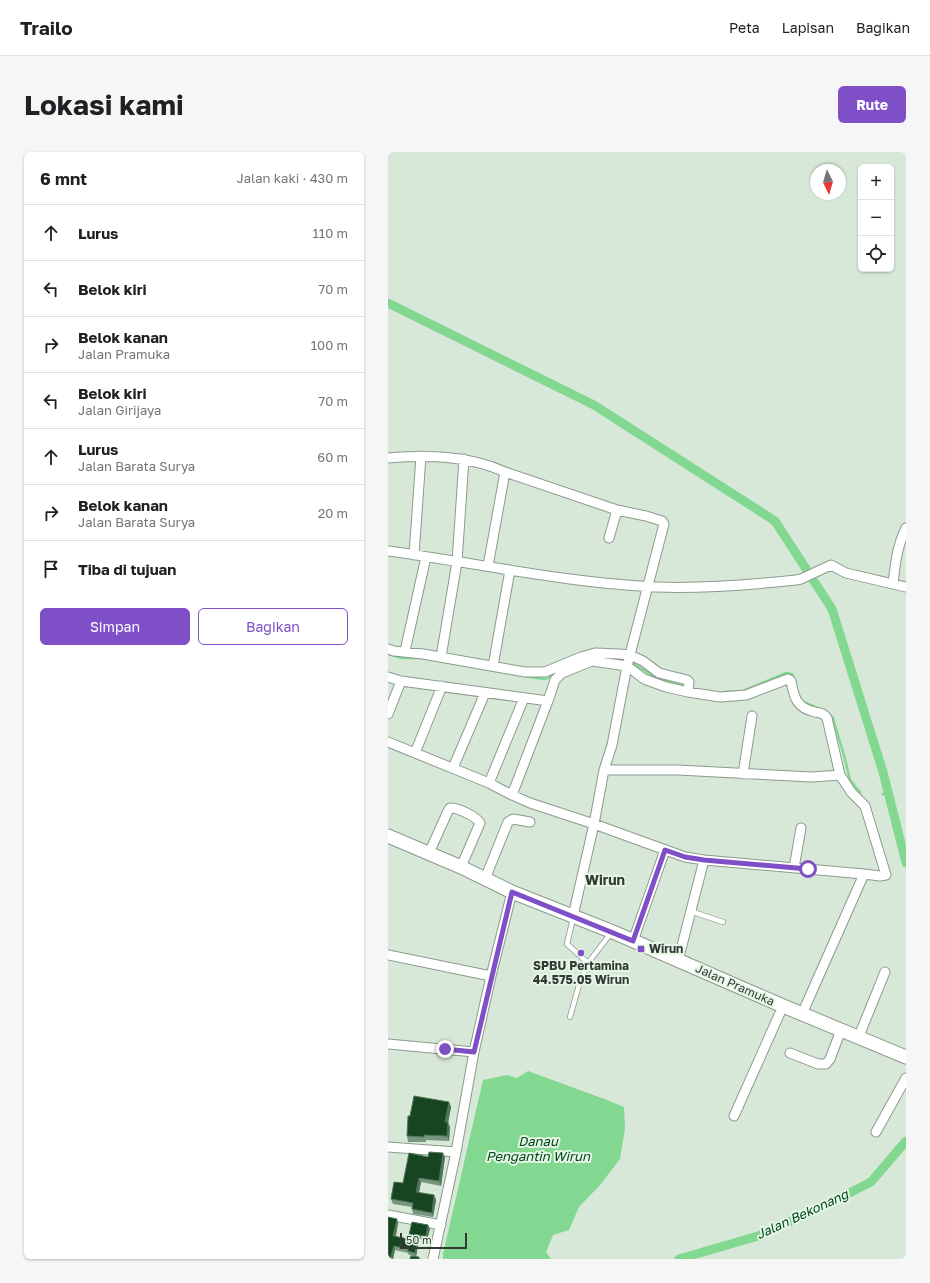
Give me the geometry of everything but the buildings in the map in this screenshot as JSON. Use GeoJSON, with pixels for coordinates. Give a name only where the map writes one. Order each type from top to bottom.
{"type":"FeatureCollection","features":[{"type":"Feature","properties":{"kind":"main road","name":"Jalan Pramuka"},"geometry":{"type":"LineString","coordinates":[[388,836],[461,867],[512,892],[612,932],[906,1057]]}},
{"type":"Feature","properties":{"kind":"street"},"geometry":{"type":"LineString","coordinates":[[388,458],[421,456],[464,459],[494,466],[505,472],[617,510],[662,521],[664,524],[628,661],[612,745],[604,770],[594,824],[573,916]]}},
{"type":"Feature","properties":{"kind":"street"},"geometry":{"type":"LineString","coordinates":[[414,555],[421,456]]}},
{"type":"Feature","properties":{"kind":"street"},"geometry":{"type":"LineString","coordinates":[[441,657],[457,562],[464,459]]}},
{"type":"Feature","properties":{"kind":"street"},"geometry":{"type":"LineString","coordinates":[[488,566],[505,472]]}},
{"type":"Feature","properties":{"kind":"street"},"geometry":{"type":"LineString","coordinates":[[609,538],[617,510]]}},
{"type":"Feature","properties":{"kind":"street"},"geometry":{"type":"LineString","coordinates":[[893,584],[896,558],[906,528]]}},
{"type":"Feature","properties":{"kind":"street"},"geometry":{"type":"LineString","coordinates":[[388,551],[583,581],[647,586],[716,588],[801,579],[833,565],[846,573],[906,587]]}},
{"type":"Feature","properties":{"kind":"street"},"geometry":{"type":"LineString","coordinates":[[405,651],[426,557]]}},
{"type":"Feature","properties":{"kind":"street"},"geometry":{"type":"LineString","coordinates":[[493,666],[510,570]]}},
{"type":"Feature","properties":{"kind":"street"},"geometry":{"type":"LineString","coordinates":[[388,649],[537,673],[545,672],[581,657],[595,653],[628,661],[644,679],[666,687],[688,689],[720,697],[740,696],[788,679],[791,681],[798,703],[802,707],[811,711],[822,713],[827,718],[840,775],[851,792],[865,806],[886,875],[880,876],[685,857],[594,824],[530,803],[453,768],[388,742]]}},
{"type":"Feature","properties":{"kind":"street"},"geometry":{"type":"LineString","coordinates":[[512,795],[555,680],[562,673],[592,661],[643,661],[658,673],[687,680],[688,689]]}},
{"type":"Feature","properties":{"kind":"street"},"geometry":{"type":"LineString","coordinates":[[388,677],[401,681],[548,701]]}},
{"type":"Feature","properties":{"kind":"street"},"geometry":{"type":"LineString","coordinates":[[388,714],[401,681]]}},
{"type":"Feature","properties":{"kind":"street"},"geometry":{"type":"LineString","coordinates":[[416,753],[442,686]]}},
{"type":"Feature","properties":{"kind":"street"},"geometry":{"type":"LineString","coordinates":[[453,768],[484,693]]}},
{"type":"Feature","properties":{"kind":"street"},"geometry":{"type":"LineString","coordinates":[[489,784],[524,698]]}},
{"type":"Feature","properties":{"kind":"street"},"geometry":{"type":"LineString","coordinates":[[743,774],[752,716]]}},
{"type":"Feature","properties":{"kind":"street"},"geometry":{"type":"LineString","coordinates":[[604,770],[678,770],[812,777],[840,775]]}},
{"type":"Feature","properties":{"kind":"street"},"geometry":{"type":"LineString","coordinates":[[429,853],[448,811],[450,808],[456,809],[477,819],[480,823],[461,867]]}},
{"type":"Feature","properties":{"kind":"street"},"geometry":{"type":"LineString","coordinates":[[485,879],[508,822],[513,819],[530,822]]}},
{"type":"Feature","properties":{"kind":"street"},"geometry":{"type":"LineString","coordinates":[[794,868],[800,828]]}},
{"type":"Feature","properties":{"kind":"street"},"geometry":{"type":"LineString","coordinates":[[633,941],[665,850]]}},
{"type":"Feature","properties":{"kind":"street"},"geometry":{"type":"LineString","coordinates":[[678,960],[704,860]]}},
{"type":"Feature","properties":{"kind":"street"},"geometry":{"type":"LineString","coordinates":[[802,1014],[864,874]]}},
{"type":"Feature","properties":{"kind":"street"},"geometry":{"type":"LineString","coordinates":[[433,1259],[456,1152],[474,1052],[512,892]]}},
{"type":"Feature","properties":{"kind":"street"},"geometry":{"type":"LineString","coordinates":[[388,955],[491,976]]}},
{"type":"Feature","properties":{"kind":"street"},"geometry":{"type":"LineString","coordinates":[[859,1036],[885,972]]}},
{"type":"Feature","properties":{"kind":"street"},"geometry":{"type":"LineString","coordinates":[[734,1116],[784,1006]]}},
{"type":"Feature","properties":{"kind":"street"},"geometry":{"type":"LineString","coordinates":[[790,1053],[818,1064],[826,1064],[830,1059],[841,1030]]}},
{"type":"Feature","properties":{"kind":"street"},"geometry":{"type":"LineString","coordinates":[[388,1044],[474,1052]]}},
{"type":"Feature","properties":{"kind":"street"},"geometry":{"type":"LineString","coordinates":[[876,1132],[906,1078]]}},
{"type":"Feature","properties":{"kind":"street"},"geometry":{"type":"LineString","coordinates":[[388,1147],[456,1152]]}},
{"type":"Feature","properties":{"kind":"street"},"geometry":{"type":"LineString","coordinates":[[388,1215],[441,1225]]}},
{"type":"Feature","properties":{"kind":"lane"},"geometry":{"type":"LineString","coordinates":[[690,911],[723,922]]}},
{"type":"Feature","properties":{"kind":"lane"},"geometry":{"type":"LineString","coordinates":[[573,916],[568,944],[588,963]]}},
{"type":"Feature","properties":{"kind":"lane"},"geometry":{"type":"LineString","coordinates":[[570,1017],[579,985],[588,963],[612,932]]}},
{"type":"Feature","properties":{"kind":"water","name":"Danau Pengantin Wirun"},"geometry":{"type":"Polygon","coordinates":[[[528,1071],[624,1107],[625,1129],[620,1159],[600,1185],[579,1207],[569,1230],[553,1235],[546,1252],[551,1259],[443,1259],[483,1080],[507,1075],[517,1078],[528,1071]]]}},
{"type":"Feature","properties":{"kind":"waterway"},"geometry":{"type":"LineString","coordinates":[[388,303],[594,405],[775,521],[832,609],[883,772],[906,863]]}},
{"type":"Feature","properties":{"kind":"waterway"},"geometry":{"type":"LineString","coordinates":[[388,654],[402,658],[417,658]]}},
{"type":"Feature","properties":{"kind":"waterway"},"geometry":{"type":"LineString","coordinates":[[607,658],[626,660]]}},
{"type":"Feature","properties":{"kind":"waterway"},"geometry":{"type":"LineString","coordinates":[[631,662],[655,677],[686,687]]}},
{"type":"Feature","properties":{"kind":"waterway"},"geometry":{"type":"LineString","coordinates":[[479,668],[546,679],[554,675]]}},
{"type":"Feature","properties":{"kind":"waterway"},"geometry":{"type":"LineString","coordinates":[[724,692],[743,691],[786,673],[792,674],[795,681]]}},
{"type":"Feature","properties":{"kind":"waterway"},"geometry":{"type":"LineString","coordinates":[[803,702],[820,709]]}},
{"type":"Feature","properties":{"kind":"waterway"},"geometry":{"type":"LineString","coordinates":[[828,713],[833,718],[850,780],[860,792]]}},
{"type":"Feature","properties":{"kind":"waterway"},"geometry":{"type":"LineString","coordinates":[[883,794],[889,795]]}},
{"type":"Feature","properties":{"kind":"waterway","name":"Jalan Bekonang"},"geometry":{"type":"LineString","coordinates":[[679,1259],[758,1236],[814,1211],[871,1182],[906,1141]]}},
{"type":"Feature","properties":{"kind":"place","name":"Wirun"},"geometry":{"type":"Point","coordinates":[641,949]}},
{"type":"Feature","properties":{"kind":"place","name":"SPBU Pertamina 44.575.05 Wirun"},"geometry":{"type":"Point","coordinates":[581,953]}},
{"type":"Feature","properties":{"kind":"district","name":"Wirun"},"geometry":{"type":"Point","coordinates":[605,880]}},
{"type":"Feature","properties":{"kind":"route"},"geometry":{"type":"LineString","coordinates":[[445,1049],[474,1052],[512,892],[633,941],[665,850],[685,857],[704,860],[808,869]]}}]}
